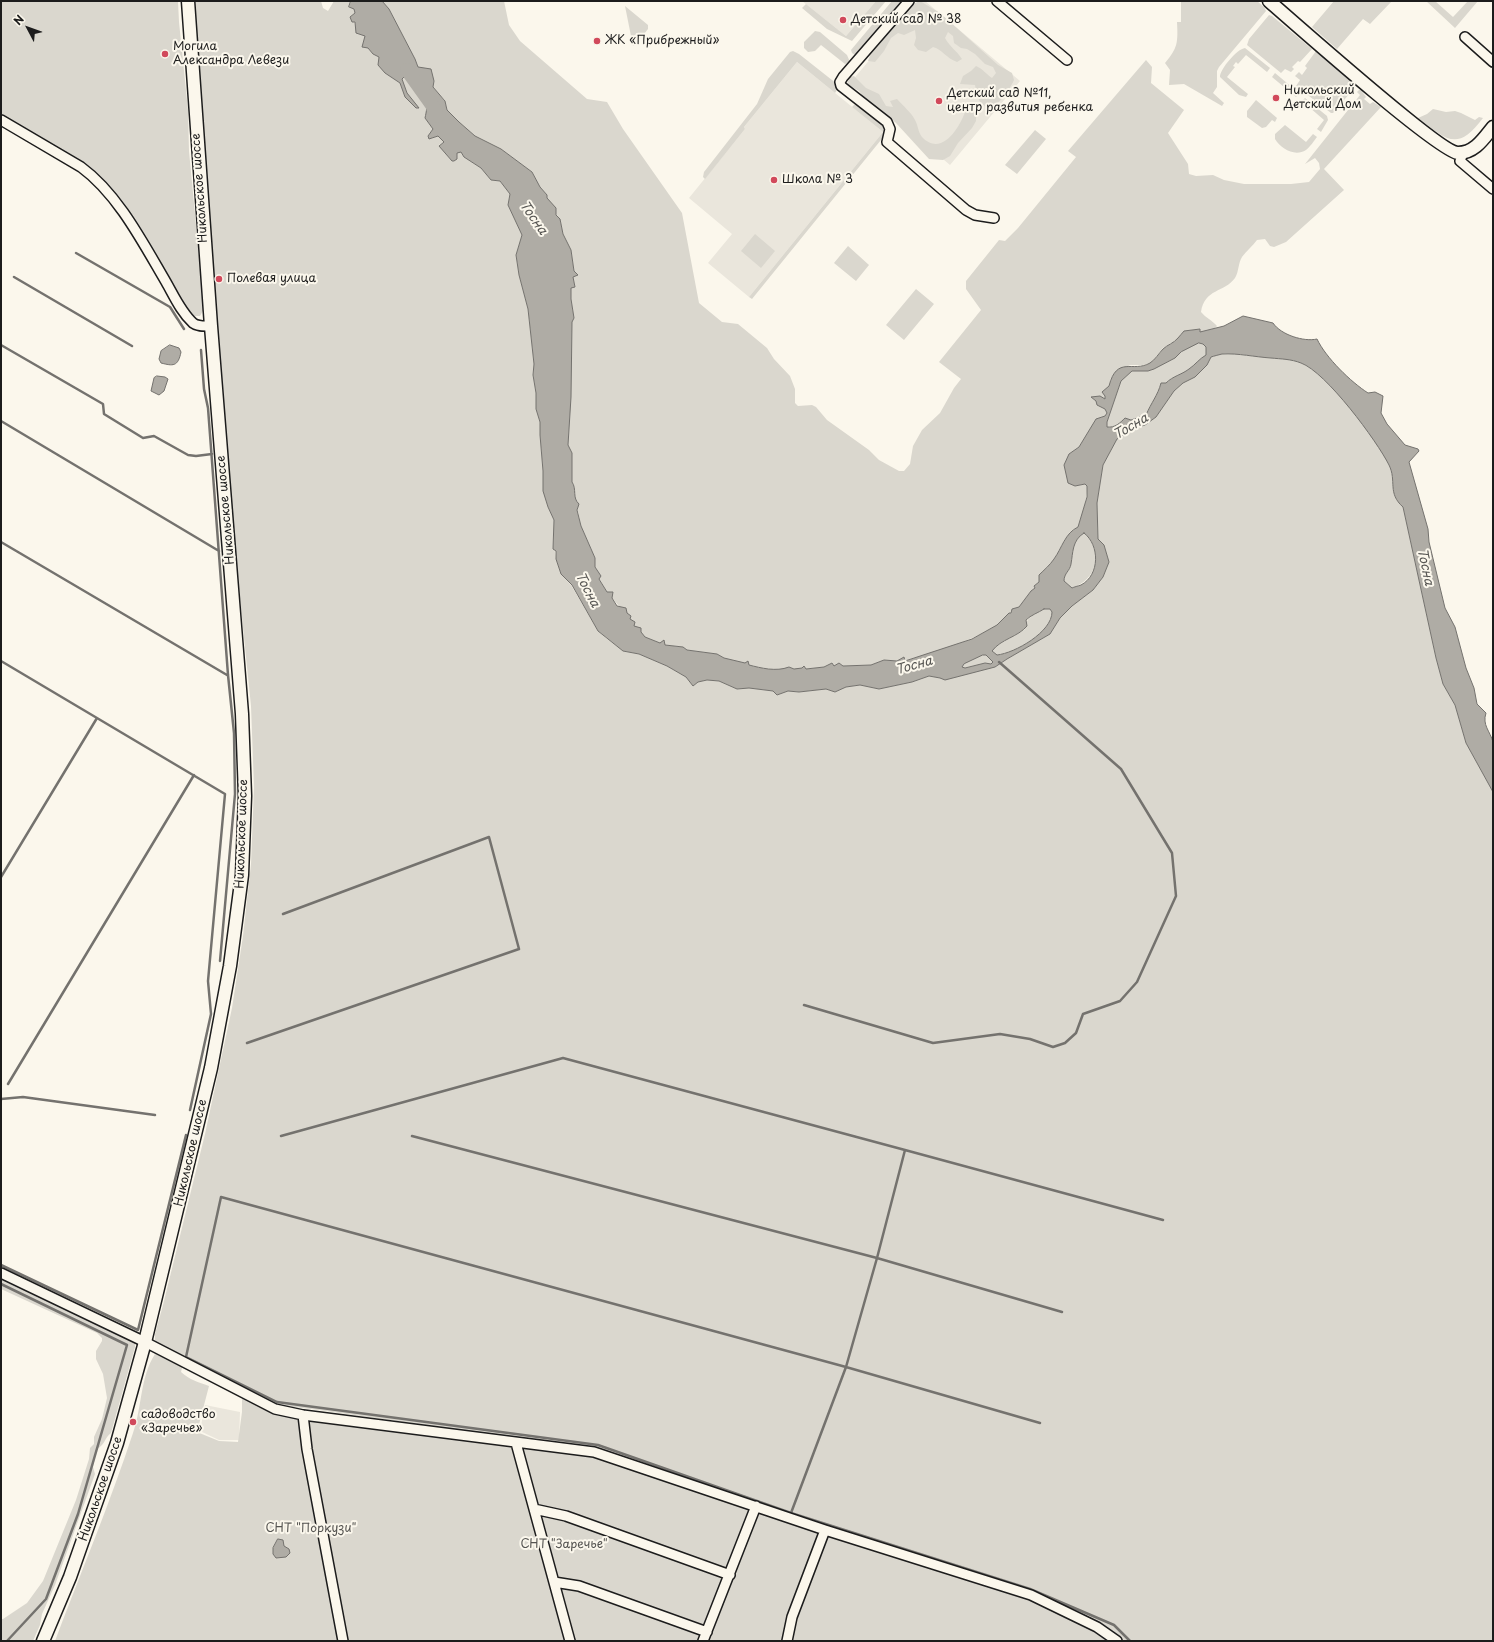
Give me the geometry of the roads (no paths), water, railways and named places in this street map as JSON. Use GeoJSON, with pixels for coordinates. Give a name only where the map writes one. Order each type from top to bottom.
{"type":"FeatureCollection","features":[{"type":"Feature","properties":{"kind":"main road","name":"Никольское шоссе"},"geometry":{"type":"LineString","coordinates":[[43,1641],[70,1577],[114,1450],[145,1342],[211,1068],[230,966],[242,875],[245,796],[243,722],[211,326],[188,1]]}},
{"type":"Feature","properties":{"kind":"main road"},"geometry":{"type":"LineString","coordinates":[[1269,1],[1416,126],[1446,148],[1455,153],[1468,152],[1476,147],[1493,127]]}},
{"type":"Feature","properties":{"kind":"street"},"geometry":{"type":"LineString","coordinates":[[909,1],[843,76],[840,82],[841,86],[887,122],[890,129],[887,142],[899,153],[966,210],[975,215],[994,218]]}},
{"type":"Feature","properties":{"kind":"street"},"geometry":{"type":"LineString","coordinates":[[997,1],[1067,60]]}},
{"type":"Feature","properties":{"kind":"street"},"geometry":{"type":"LineString","coordinates":[[1465,37],[1493,62]]}},
{"type":"Feature","properties":{"kind":"street"},"geometry":{"type":"LineString","coordinates":[[1,120],[94,176],[114,199],[189,318],[195,324],[211,326]]}},
{"type":"Feature","properties":{"kind":"street"},"geometry":{"type":"LineString","coordinates":[[1463,153],[1460,161],[1493,189]]}},
{"type":"Feature","properties":{"kind":"street"},"geometry":{"type":"LineString","coordinates":[[1,1273],[145,1342],[276,1409],[303,1415],[594,1452],[825,1530],[1031,1595],[1097,1626],[1117,1641]]}},
{"type":"Feature","properties":{"kind":"street"},"geometry":{"type":"LineString","coordinates":[[303,1415],[306,1449],[343,1641]]}},
{"type":"Feature","properties":{"kind":"street"},"geometry":{"type":"LineString","coordinates":[[516,1442],[570,1641]]}},
{"type":"Feature","properties":{"kind":"street"},"geometry":{"type":"LineString","coordinates":[[554,1582],[579,1586],[705,1637],[756,1506]]}},
{"type":"Feature","properties":{"kind":"street"},"geometry":{"type":"LineString","coordinates":[[534,1509],[566,1516],[730,1574]]}},
{"type":"Feature","properties":{"kind":"street"},"geometry":{"type":"LineString","coordinates":[[787,1641],[792,1617],[825,1530]]}},
{"type":"Feature","properties":{"kind":"water"},"geometry":{"type":"Polygon","coordinates":[[[351,1],[382,1],[389,9],[418,67],[431,69],[434,81],[433,87],[445,101],[447,110],[475,136],[501,149],[532,172],[540,187],[547,195],[547,198],[556,208],[556,215],[560,219],[563,234],[571,250],[574,271],[578,275],[573,277],[575,287],[571,288],[574,318],[572,322],[571,397],[568,445],[572,453],[572,482],[576,499],[579,504],[577,510],[581,526],[595,558],[595,567],[601,576],[599,579],[607,592],[613,592],[612,598],[617,606],[626,608],[627,613],[631,616],[630,619],[635,622],[634,626],[641,628],[641,632],[645,637],[660,643],[664,640],[665,645],[717,654],[724,658],[745,663],[748,661],[749,665],[774,669],[789,667],[794,669],[802,668],[804,666],[806,669],[824,667],[832,663],[834,666],[839,663],[843,666],[871,665],[884,660],[897,661],[904,657],[905,661],[972,639],[997,625],[1009,613],[1011,613],[1012,609],[1019,607],[1035,588],[1034,586],[1039,582],[1039,575],[1057,555],[1067,537],[1078,527],[1087,497],[1087,486],[1085,484],[1075,486],[1068,483],[1064,465],[1069,454],[1079,447],[1096,419],[1105,416],[1107,413],[1105,409],[1097,405],[1096,401],[1091,397],[1100,396],[1105,399],[1102,392],[1109,386],[1116,371],[1121,368],[1144,366],[1150,363],[1163,349],[1176,340],[1184,331],[1200,329],[1200,332],[1224,326],[1243,316],[1273,323],[1281,331],[1293,337],[1312,340],[1317,339],[1326,354],[1354,383],[1368,393],[1375,392],[1383,396],[1381,413],[1387,424],[1405,445],[1418,449],[1419,451],[1409,462],[1428,529],[1429,542],[1445,608],[1455,627],[1466,668],[1474,688],[1477,704],[1486,713],[1485,721],[1493,742],[1493,792],[1466,743],[1455,705],[1443,684],[1403,507],[1395,497],[1389,465],[1374,440],[1350,408],[1324,379],[1301,363],[1290,360],[1234,354],[1222,354],[1211,357],[1207,365],[1195,377],[1183,383],[1174,391],[1156,417],[1145,425],[1131,430],[1117,439],[1103,465],[1097,503],[1098,539],[1104,545],[1109,562],[1103,577],[1093,590],[1072,606],[1060,618],[1050,634],[995,667],[945,680],[929,676],[912,682],[879,689],[860,685],[846,687],[835,692],[826,689],[799,692],[788,691],[777,695],[773,691],[749,688],[737,689],[719,681],[707,680],[698,682],[693,686],[686,677],[667,666],[639,654],[623,651],[598,631],[572,585],[561,574],[556,559],[556,551],[553,549],[554,520],[543,491],[540,422],[536,409],[536,393],[533,375],[534,364],[528,309],[519,275],[516,255],[522,235],[508,205],[510,194],[500,181],[491,180],[481,168],[464,157],[461,152],[457,153],[457,159],[452,161],[439,146],[444,142],[438,136],[429,139],[428,136],[433,129],[425,118],[427,99],[422,86],[418,82],[417,88],[404,77],[402,79],[407,93],[419,108],[416,108],[405,97],[400,83],[385,73],[378,65],[379,57],[373,54],[368,48],[362,47],[365,36],[356,33],[355,22],[352,22],[350,17],[355,13],[354,9],[349,7],[351,1]],[[1199,343],[1181,352],[1175,358],[1154,369],[1148,371],[1132,371],[1121,381],[1107,422],[1107,427],[1115,426],[1125,418],[1131,420],[1146,415],[1161,383],[1166,383],[1186,371],[1206,355],[1206,347],[1199,343]],[[1084,533],[1075,543],[1070,566],[1064,578],[1064,581],[1072,588],[1081,585],[1087,580],[1095,567],[1096,560],[1093,545],[1084,533]],[[1044,609],[1026,620],[1027,626],[1023,630],[1000,644],[992,651],[997,655],[1022,646],[1046,627],[1052,612],[1050,609],[1044,609]],[[983,655],[964,664],[962,667],[965,668],[985,663],[991,664],[993,662],[986,655],[983,655]]]}},
{"type":"Feature","properties":{"kind":"water"},"geometry":{"type":"Polygon","coordinates":[[[170,345],[179,348],[181,352],[177,363],[169,365],[161,363],[159,359],[161,351],[170,345]]]}},
{"type":"Feature","properties":{"kind":"water"},"geometry":{"type":"Polygon","coordinates":[[[157,376],[168,379],[164,391],[159,395],[151,391],[154,378],[157,376]]]}},
{"type":"Feature","properties":{"kind":"water"},"geometry":{"type":"Polygon","coordinates":[[[278,1539],[283,1540],[284,1546],[289,1549],[290,1553],[286,1557],[276,1558],[273,1554],[273,1548],[278,1539]]]}},
{"type":"Feature","properties":{"kind":"waterway","name":"Тосна"},"geometry":{"type":"LineString","coordinates":[[407,70],[432,105],[437,116]]}},
{"type":"Feature","properties":{"kind":"waterway"},"geometry":{"type":"LineString","coordinates":[[76,253],[170,307],[184,329]]}},
{"type":"Feature","properties":{"kind":"waterway"},"geometry":{"type":"LineString","coordinates":[[14,277],[132,346]]}},
{"type":"Feature","properties":{"kind":"waterway"},"geometry":{"type":"LineString","coordinates":[[1,345],[103,404],[104,414],[143,438],[154,436],[188,455],[196,456],[212,454]]}},
{"type":"Feature","properties":{"kind":"waterway"},"geometry":{"type":"LineString","coordinates":[[201,350],[204,389],[208,408],[228,675],[234,733],[235,794],[220,961]]}},
{"type":"Feature","properties":{"kind":"waterway"},"geometry":{"type":"LineString","coordinates":[[1,421],[219,551]]}},
{"type":"Feature","properties":{"kind":"waterway"},"geometry":{"type":"LineString","coordinates":[[1,542],[227,675]]}},
{"type":"Feature","properties":{"kind":"waterway"},"geometry":{"type":"LineString","coordinates":[[1,661],[225,794],[208,981],[211,1014],[190,1110]]}},
{"type":"Feature","properties":{"kind":"waterway"},"geometry":{"type":"LineString","coordinates":[[804,1005],[933,1043],[1000,1034],[1030,1039],[1053,1047],[1065,1043],[1076,1033],[1083,1014],[1120,1001],[1137,982],[1176,896],[1172,853],[1121,769],[999,662]]}},
{"type":"Feature","properties":{"kind":"waterway"},"geometry":{"type":"LineString","coordinates":[[1,877],[97,718]]}},
{"type":"Feature","properties":{"kind":"waterway"},"geometry":{"type":"LineString","coordinates":[[8,1084],[194,775]]}},
{"type":"Feature","properties":{"kind":"waterway"},"geometry":{"type":"LineString","coordinates":[[247,1043],[519,949],[489,837],[283,914]]}},
{"type":"Feature","properties":{"kind":"waterway"},"geometry":{"type":"LineString","coordinates":[[281,1136],[563,1058],[905,1150],[877,1258],[846,1367],[791,1513],[1030,1589],[1114,1625],[1130,1641]]}},
{"type":"Feature","properties":{"kind":"waterway"},"geometry":{"type":"LineString","coordinates":[[1,1099],[23,1097],[155,1115]]}},
{"type":"Feature","properties":{"kind":"waterway"},"geometry":{"type":"LineString","coordinates":[[1,1265],[138,1330],[186,1135]]}},
{"type":"Feature","properties":{"kind":"waterway"},"geometry":{"type":"LineString","coordinates":[[412,1136],[877,1258],[1062,1312]]}},
{"type":"Feature","properties":{"kind":"waterway"},"geometry":{"type":"LineString","coordinates":[[905,1150],[1163,1220]]}},
{"type":"Feature","properties":{"kind":"waterway"},"geometry":{"type":"LineString","coordinates":[[791,1513],[598,1445],[277,1402],[186,1357],[221,1197],[846,1367],[1040,1423]]}},
{"type":"Feature","properties":{"kind":"waterway"},"geometry":{"type":"LineString","coordinates":[[1,1284],[127,1345],[78,1514],[46,1599],[7,1641]]}},
{"type":"Feature","properties":{"kind":"place","name":"Детский сад № 38"},"geometry":{"type":"Point","coordinates":[843,20]}},
{"type":"Feature","properties":{"kind":"place","name":"ЖК «Прибрежный»"},"geometry":{"type":"Point","coordinates":[597,41]}},
{"type":"Feature","properties":{"kind":"place","name":"Могила Александра Левези"},"geometry":{"type":"Point","coordinates":[165,54]}},
{"type":"Feature","properties":{"kind":"place","name":"Никольский Детский Дом"},"geometry":{"type":"Point","coordinates":[1276,98]}},
{"type":"Feature","properties":{"kind":"place","name":"Детский сад №11, центр развития ребенка"},"geometry":{"type":"Point","coordinates":[939,101]}},
{"type":"Feature","properties":{"kind":"place","name":"Школа № 3"},"geometry":{"type":"Point","coordinates":[774,180]}},
{"type":"Feature","properties":{"kind":"place","name":"Полевая улица"},"geometry":{"type":"Point","coordinates":[219,279]}},
{"type":"Feature","properties":{"kind":"place","name":"садоводство «Заречье»"},"geometry":{"type":"Point","coordinates":[133,1422]}},
{"type":"Feature","properties":{"kind":"park label","name":"СНТ \"Поркузи\""},"geometry":{"type":"Point","coordinates":[311,1529]}},
{"type":"Feature","properties":{"kind":"park label","name":"СНТ \"Заречье\""},"geometry":{"type":"Point","coordinates":[564,1545]}}]}
